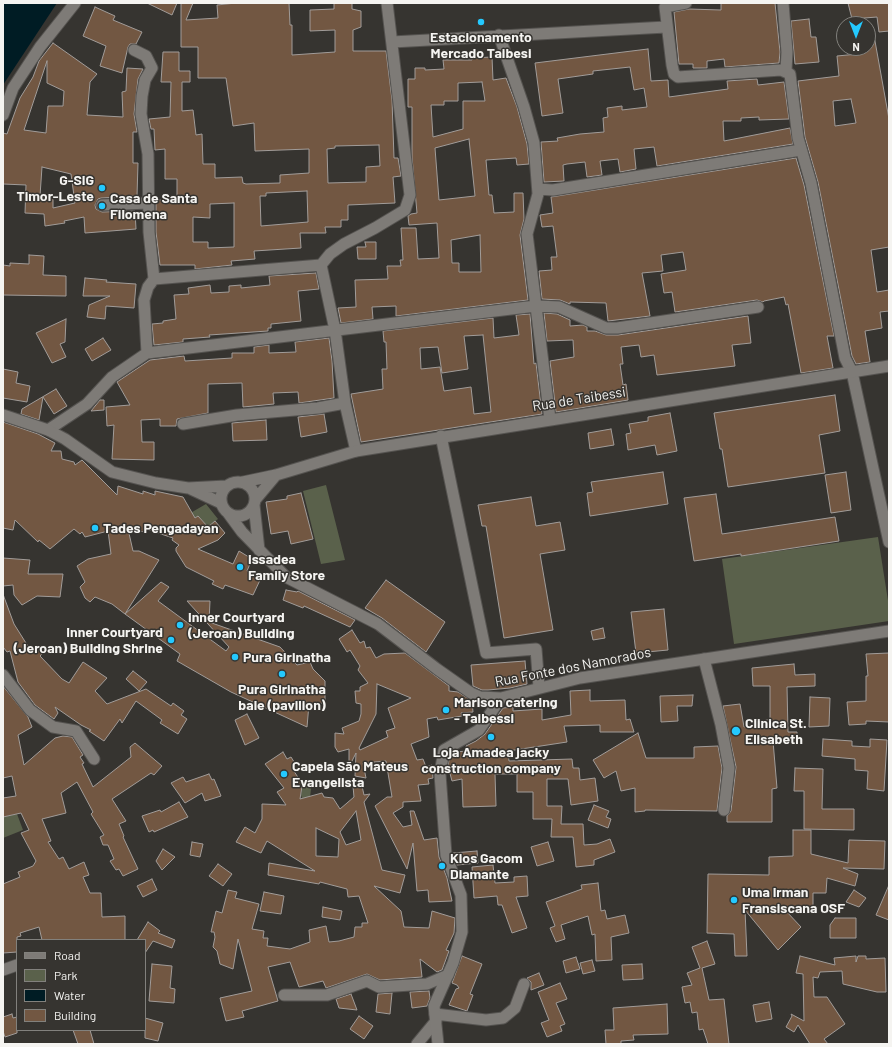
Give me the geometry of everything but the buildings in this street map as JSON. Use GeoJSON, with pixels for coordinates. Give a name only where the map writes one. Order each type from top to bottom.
{"type":"FeatureCollection","features":[{"type":"Feature","properties":{"kind":"street"},"geometry":{"type":"LineString","coordinates":[[3,115],[13,88],[36,53],[75,3]]}},
{"type":"Feature","properties":{"kind":"street"},"geometry":{"type":"LineString","coordinates":[[154,279],[321,265],[330,254],[344,244],[405,210],[410,195],[387,3]]}},
{"type":"Feature","properties":{"kind":"street"},"geometry":{"type":"LineString","coordinates":[[686,3],[665,5],[666,27],[672,65],[674,74],[678,77],[786,71],[790,74],[798,138],[811,183],[845,358],[852,372],[889,542]]}},
{"type":"Feature","properties":{"kind":"street"},"geometry":{"type":"LineString","coordinates":[[783,3],[788,52],[786,71]]}},
{"type":"Feature","properties":{"kind":"street"},"geometry":{"type":"LineString","coordinates":[[392,42],[666,27]]}},
{"type":"Feature","properties":{"kind":"street"},"geometry":{"type":"LineString","coordinates":[[499,35],[524,107],[534,143],[538,189],[527,234],[550,419]]}},
{"type":"Feature","properties":{"kind":"street"},"geometry":{"type":"LineString","coordinates":[[134,50],[146,56],[152,68],[145,80],[142,96],[143,128],[148,154],[149,232],[154,279],[148,287],[144,300],[148,352]]}},
{"type":"Feature","properties":{"kind":"street"},"geometry":{"type":"LineString","coordinates":[[538,189],[553,190],[801,150]]}},
{"type":"Feature","properties":{"kind":"street"},"geometry":{"type":"LineString","coordinates":[[102,205],[148,203]]}},
{"type":"Feature","properties":{"kind":"street"},"geometry":{"type":"LineString","coordinates":[[321,265],[335,330],[345,403],[356,451]]}},
{"type":"Feature","properties":{"kind":"street"},"geometry":{"type":"LineString","coordinates":[[48,430],[87,404],[112,377],[148,352],[536,306],[559,307],[606,328],[617,328],[758,307]]}},
{"type":"Feature","properties":{"kind":"street","name":"Rua de Taibessi"},"geometry":{"type":"LineString","coordinates":[[243,482],[276,476],[356,451],[441,436],[889,366]]}},
{"type":"Feature","properties":{"kind":"street"},"geometry":{"type":"LineString","coordinates":[[183,424],[237,415],[318,408],[345,403]]}},
{"type":"Feature","properties":{"kind":"street"},"geometry":{"type":"LineString","coordinates":[[3,408],[14,418]]}},
{"type":"Feature","properties":{"kind":"street"},"geometry":{"type":"LineString","coordinates":[[3,415],[48,430],[65,439],[112,472],[156,483],[188,488],[226,486],[231,483],[243,482],[252,489],[259,550]]}},
{"type":"Feature","properties":{"kind":"street"},"geometry":{"type":"LineString","coordinates":[[441,436],[486,653],[536,649],[539,687]]}},
{"type":"Feature","properties":{"kind":"street"},"geometry":{"type":"LineString","coordinates":[[188,488],[221,503],[228,513],[240,516],[250,510],[254,502],[276,476]]}},
{"type":"Feature","properties":{"kind":"street"},"geometry":{"type":"LineString","coordinates":[[221,503],[221,497],[226,486]]}},
{"type":"Feature","properties":{"kind":"street","name":"Rua Fonte dos Namorados"},"geometry":{"type":"LineString","coordinates":[[228,513],[242,532],[286,577],[378,624],[471,693],[480,697],[501,698],[539,687],[580,678],[889,631]]}},
{"type":"Feature","properties":{"kind":"street"},"geometry":{"type":"LineString","coordinates":[[704,660],[721,725],[729,768],[724,810]]}},
{"type":"Feature","properties":{"kind":"street"},"geometry":{"type":"LineString","coordinates":[[3,675],[30,710],[53,727],[76,731],[94,759]]}},
{"type":"Feature","properties":{"kind":"street"},"geometry":{"type":"LineString","coordinates":[[438,1044],[434,1006],[448,975],[462,932],[461,895],[446,855],[440,774],[444,750],[479,730],[501,698]]}},
{"type":"Feature","properties":{"kind":"street"},"geometry":{"type":"LineString","coordinates":[[3,970],[16,966]]}},
{"type":"Feature","properties":{"kind":"street"},"geometry":{"type":"LineString","coordinates":[[284,995],[327,995],[367,981],[379,987],[427,984],[448,975]]}},
{"type":"Feature","properties":{"kind":"street"},"geometry":{"type":"LineString","coordinates":[[435,1018],[486,1020],[502,1018],[515,1008],[524,984]]}},
{"type":"Feature","properties":{"kind":"street"},"geometry":{"type":"LineString","coordinates":[[417,1044],[435,1018]]}},
{"type":"Feature","properties":{"kind":"green space"},"geometry":{"type":"Polygon","coordinates":[[[326,485],[345,560],[321,564],[303,491],[326,485]]]}},
{"type":"Feature","properties":{"kind":"green space"},"geometry":{"type":"Polygon","coordinates":[[[206,504],[218,519],[208,527],[198,516],[186,525],[187,515],[206,504]]]}},
{"type":"Feature","properties":{"kind":"green space"},"geometry":{"type":"Polygon","coordinates":[[[878,537],[889,607],[889,621],[734,644],[722,559],[878,537]]]}},
{"type":"Feature","properties":{"kind":"green space"},"geometry":{"type":"Polygon","coordinates":[[[303,780],[312,780],[310,798],[302,798],[303,780]]]}},
{"type":"Feature","properties":{"kind":"green space"},"geometry":{"type":"Polygon","coordinates":[[[17,814],[23,830],[3,838],[3,817],[17,814]]]}},
{"type":"Feature","properties":{"kind":"water"},"geometry":{"type":"Polygon","coordinates":[[[3,3],[57,3],[3,85],[3,3]]]}},
{"type":"Feature","properties":{"kind":"place","name":"Estacionamento Mercado Taibesi"},"geometry":{"type":"Point","coordinates":[481,22]}},
{"type":"Feature","properties":{"kind":"place","name":"G-SIG Timor-Leste"},"geometry":{"type":"Point","coordinates":[102,188]}},
{"type":"Feature","properties":{"kind":"place","name":"Casa de Santa Filomena"},"geometry":{"type":"Point","coordinates":[102,206]}},
{"type":"Feature","properties":{"kind":"place","name":"Tades Pengadayan"},"geometry":{"type":"Point","coordinates":[95,528]}},
{"type":"Feature","properties":{"kind":"place","name":"Issadea Family Store"},"geometry":{"type":"Point","coordinates":[240,567]}},
{"type":"Feature","properties":{"kind":"place","name":"Inner Courtyard (Jeroan) Building"},"geometry":{"type":"Point","coordinates":[180,625]}},
{"type":"Feature","properties":{"kind":"place","name":"Inner Courtyard (Jeroan) Building Shrine"},"geometry":{"type":"Point","coordinates":[171,640]}},
{"type":"Feature","properties":{"kind":"place","name":"Pura Girinatha"},"geometry":{"type":"Point","coordinates":[235,657]}},
{"type":"Feature","properties":{"kind":"place","name":"Pura Girinatha bale (pavilion)"},"geometry":{"type":"Point","coordinates":[282,674]}},
{"type":"Feature","properties":{"kind":"place","name":"Marison catering - Taibessi"},"geometry":{"type":"Point","coordinates":[446,710]}},
{"type":"Feature","properties":{"kind":"place","name":"Clinica St. Elisabeth"},"geometry":{"type":"Point","coordinates":[736,731]}},
{"type":"Feature","properties":{"kind":"place","name":"Loja Amadea jacky construction company"},"geometry":{"type":"Point","coordinates":[491,737]}},
{"type":"Feature","properties":{"kind":"place","name":"Capela São Mateus Evangelista"},"geometry":{"type":"Point","coordinates":[284,774]}},
{"type":"Feature","properties":{"kind":"place","name":"Kios Gacom Diamante"},"geometry":{"type":"Point","coordinates":[442,866]}},
{"type":"Feature","properties":{"kind":"place","name":"Uma Irman Fransiscana OSF"},"geometry":{"type":"Point","coordinates":[734,900]}}]}
